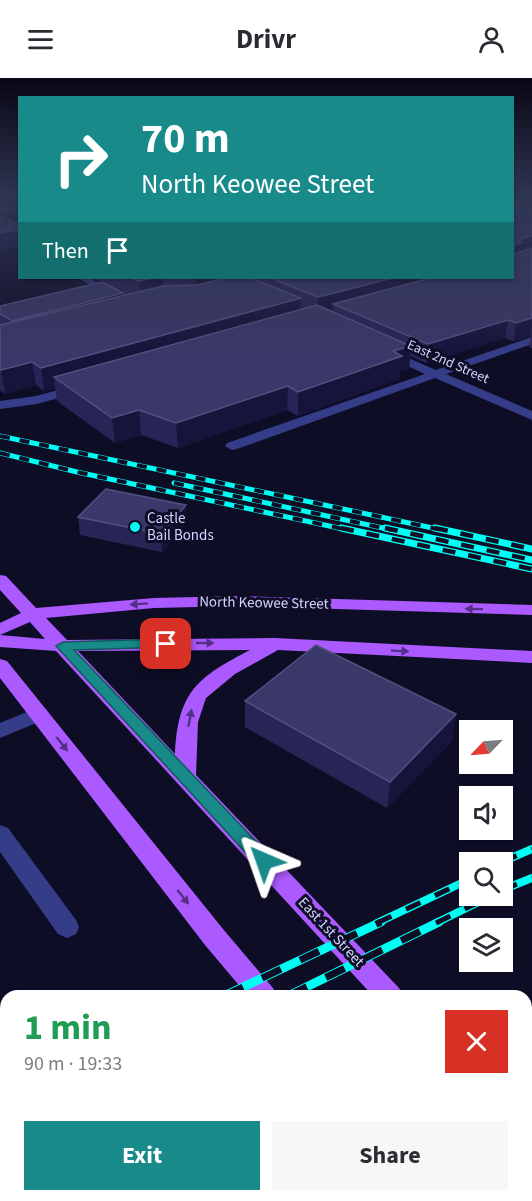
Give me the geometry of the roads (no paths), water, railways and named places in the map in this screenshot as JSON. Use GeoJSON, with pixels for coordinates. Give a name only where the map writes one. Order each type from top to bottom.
{"type":"FeatureCollection","features":[{"type":"Feature","properties":{"kind":"main road","name":"East 1st Street"},"geometry":{"type":"LineString","coordinates":[[0,579],[384,990]]}},
{"type":"Feature","properties":{"kind":"main road","name":"North Keowee Street"},"geometry":{"type":"LineString","coordinates":[[0,630],[33,614],[144,604],[239,601],[532,610]]}},
{"type":"Feature","properties":{"kind":"main road"},"geometry":{"type":"LineString","coordinates":[[0,641],[63,646],[275,644],[532,657]]}},
{"type":"Feature","properties":{"kind":"main road"},"geometry":{"type":"LineString","coordinates":[[185,776],[193,704],[207,686],[222,674],[275,644]]}},
{"type":"Feature","properties":{"kind":"main road"},"geometry":{"type":"LineString","coordinates":[[0,665],[214,937],[259,990]]}},
{"type":"Feature","properties":{"kind":"street"},"geometry":{"type":"LineString","coordinates":[[85,279],[129,303]]}},
{"type":"Feature","properties":{"kind":"street"},"geometry":{"type":"LineString","coordinates":[[232,446],[532,340]]}},
{"type":"Feature","properties":{"kind":"street","name":"East 2nd Street"},"geometry":{"type":"LineString","coordinates":[[381,350],[532,416]]}},
{"type":"Feature","properties":{"kind":"street"},"geometry":{"type":"LineString","coordinates":[[0,405],[37,400],[93,384]]}},
{"type":"Feature","properties":{"kind":"street"},"geometry":{"type":"LineString","coordinates":[[0,731],[39,714]]}},
{"type":"Feature","properties":{"kind":"street"},"geometry":{"type":"LineString","coordinates":[[0,834],[67,927]]}},
{"type":"Feature","properties":{"kind":"railway"},"geometry":{"type":"LineString","coordinates":[[0,436],[442,530]]}},
{"type":"Feature","properties":{"kind":"railway"},"geometry":{"type":"LineString","coordinates":[[0,453],[77,472],[348,530]]}},
{"type":"Feature","properties":{"kind":"railway"},"geometry":{"type":"LineString","coordinates":[[174,483],[392,530]]}},
{"type":"Feature","properties":{"kind":"railway"},"geometry":{"type":"LineString","coordinates":[[341,528],[532,569]]}},
{"type":"Feature","properties":{"kind":"railway"},"geometry":{"type":"LineString","coordinates":[[385,528],[532,560]]}},
{"type":"Feature","properties":{"kind":"railway"},"geometry":{"type":"LineString","coordinates":[[435,528],[532,549]]}},
{"type":"Feature","properties":{"kind":"railway"},"geometry":{"type":"LineString","coordinates":[[513,857],[532,849]]}},
{"type":"Feature","properties":{"kind":"railway"},"geometry":{"type":"LineString","coordinates":[[513,886],[532,878]]}},
{"type":"Feature","properties":{"kind":"railway"},"geometry":{"type":"LineString","coordinates":[[377,923],[459,884]]}},
{"type":"Feature","properties":{"kind":"railway"},"geometry":{"type":"LineString","coordinates":[[436,923],[471,906]]}},
{"type":"Feature","properties":{"kind":"railway"},"geometry":{"type":"LineString","coordinates":[[237,990],[381,922]]}},
{"type":"Feature","properties":{"kind":"railway"},"geometry":{"type":"LineString","coordinates":[[300,990],[439,922]]}},
{"type":"Feature","properties":{"kind":"place","name":"Castle Bail Bonds"},"geometry":{"type":"Point","coordinates":[135,527]}}]}
